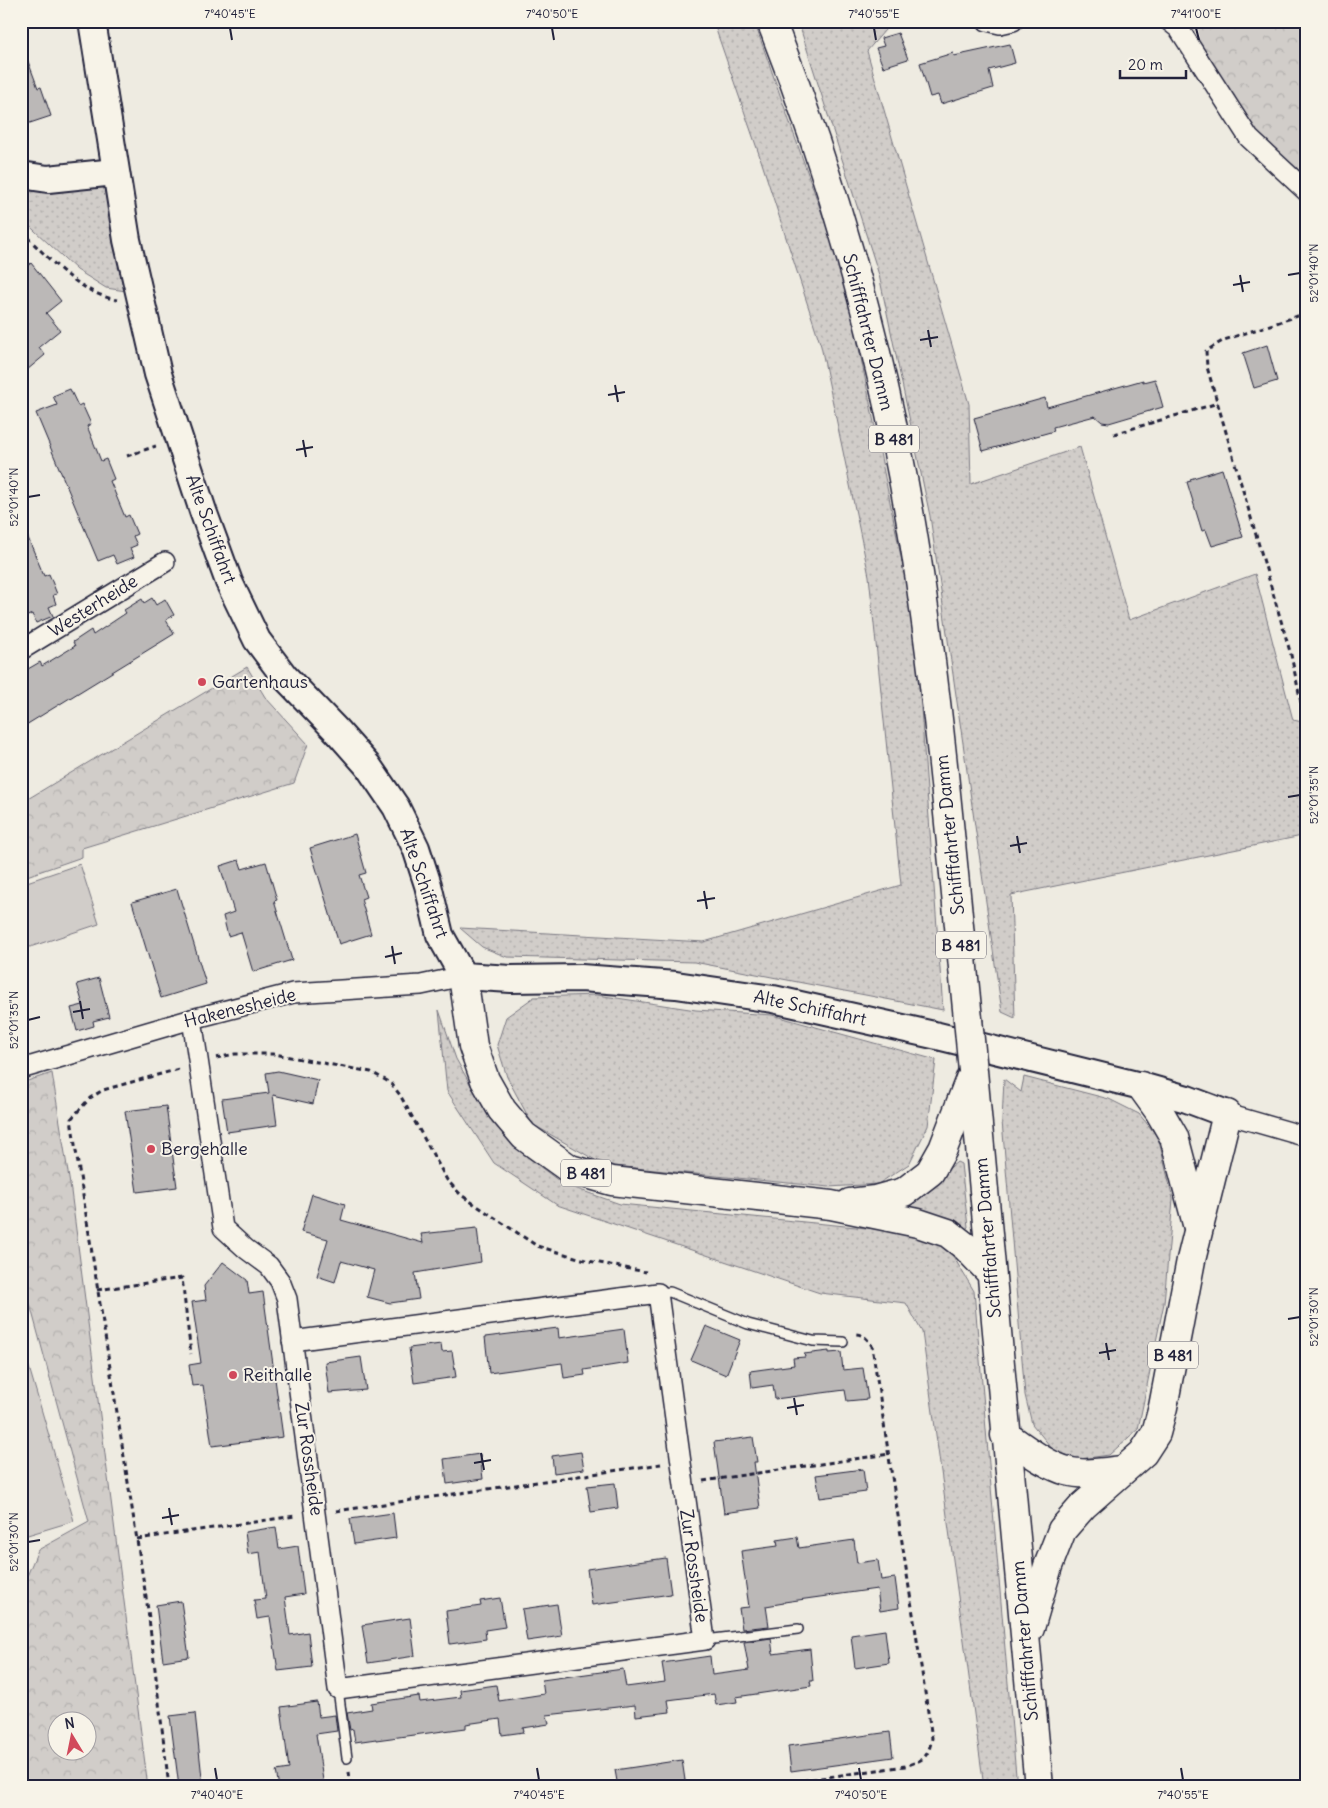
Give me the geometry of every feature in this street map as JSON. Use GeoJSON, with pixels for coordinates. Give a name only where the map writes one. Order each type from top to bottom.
{"type":"FeatureCollection","features":[{"type":"Feature","properties":{"kind":"highway","name":"Schifffahrter Damm"},"geometry":{"type":"LineString","coordinates":[[772,21],[815,140],[863,304],[887,404],[912,533],[928,637],[973,1070],[1005,1435],[1039,1787]]}},
{"type":"Feature","properties":{"kind":"highway","name":"B 481"},"geometry":{"type":"LineString","coordinates":[[463,976],[473,1046],[485,1080],[502,1110],[524,1136],[570,1169],[612,1181],[831,1205],[918,1223],[948,1233],[966,1247],[991,1273]]}},
{"type":"Feature","properties":{"kind":"highway","name":"B 481"},"geometry":{"type":"LineString","coordinates":[[831,1205],[875,1200],[904,1192],[930,1172],[943,1150],[973,1070]]}},
{"type":"Feature","properties":{"kind":"highway","name":"B 481"},"geometry":{"type":"LineString","coordinates":[[1141,1086],[1159,1111],[1174,1137],[1198,1228]]}},
{"type":"Feature","properties":{"kind":"highway","name":"B 481"},"geometry":{"type":"LineString","coordinates":[[1025,1644],[1048,1566],[1062,1530],[1083,1506],[1142,1453],[1156,1433],[1163,1407],[1190,1260],[1227,1114]]}},
{"type":"Feature","properties":{"kind":"highway"},"geometry":{"type":"LineString","coordinates":[[1005,1435],[1045,1462],[1068,1471],[1093,1473],[1122,1470]]}},
{"type":"Feature","properties":{"kind":"street","name":"Alte Schiffahrt"},"geometry":{"type":"LineString","coordinates":[[92,21],[126,240],[141,305],[158,374],[178,439],[229,582],[254,633],[285,677],[368,766],[396,807],[416,848],[428,885],[440,936],[463,976],[511,979],[581,978],[676,984],[773,999],[938,1036],[1141,1086],[1187,1099],[1227,1114]]}},
{"type":"Feature","properties":{"kind":"street"},"geometry":{"type":"LineString","coordinates":[[987,21],[1000,24],[1013,21]]}},
{"type":"Feature","properties":{"kind":"street"},"geometry":{"type":"LineString","coordinates":[[1169,21],[1179,29],[1249,138],[1307,192]]}},
{"type":"Feature","properties":{"kind":"street"},"geometry":{"type":"LineString","coordinates":[[21,175],[48,179],[115,172]]}},
{"type":"Feature","properties":{"kind":"street","name":"Westerheide"},"geometry":{"type":"LineString","coordinates":[[21,650],[165,562]]}},
{"type":"Feature","properties":{"kind":"street","name":"Hakenesheide"},"geometry":{"type":"LineString","coordinates":[[21,1069],[192,1019],[292,993],[421,985],[463,976]]}},
{"type":"Feature","properties":{"kind":"street","name":"Zur Rossheide"},"geometry":{"type":"LineString","coordinates":[[192,1019],[223,1228],[246,1250],[269,1266],[280,1281],[287,1299],[338,1689],[704,1640],[658,1293]]}},
{"type":"Feature","properties":{"kind":"street"},"geometry":{"type":"LineString","coordinates":[[1227,1114],[1307,1137]]}},
{"type":"Feature","properties":{"kind":"street"},"geometry":{"type":"LineString","coordinates":[[292,1340],[658,1293]]}},
{"type":"Feature","properties":{"kind":"lane"},"geometry":{"type":"LineString","coordinates":[[658,1293],[670,1292],[748,1324],[813,1341],[844,1342]]}},
{"type":"Feature","properties":{"kind":"lane"},"geometry":{"type":"LineString","coordinates":[[704,1640],[798,1629]]}},
{"type":"Feature","properties":{"kind":"lane"},"geometry":{"type":"LineString","coordinates":[[338,1689],[347,1758]]}},
{"type":"Feature","properties":{"kind":"path"},"geometry":{"type":"LineString","coordinates":[[21,231],[72,280],[105,297],[141,305]]}},
{"type":"Feature","properties":{"kind":"path"},"geometry":{"type":"LineString","coordinates":[[1307,313],[1224,340],[1206,352],[1218,403],[1291,655],[1307,730]]}},
{"type":"Feature","properties":{"kind":"path"},"geometry":{"type":"LineString","coordinates":[[1114,434],[1218,403]]}},
{"type":"Feature","properties":{"kind":"path"},"geometry":{"type":"LineString","coordinates":[[127,456],[178,439]]}},
{"type":"Feature","properties":{"kind":"path"},"geometry":{"type":"LineString","coordinates":[[168,1787],[148,1610],[71,1119],[90,1098],[103,1090],[235,1054],[274,1054],[371,1072],[391,1083],[400,1095],[447,1180],[461,1195],[538,1246],[589,1261],[654,1274]]}},
{"type":"Feature","properties":{"kind":"path"},"geometry":{"type":"LineString","coordinates":[[97,1290],[182,1278],[191,1354]]}},
{"type":"Feature","properties":{"kind":"path"},"geometry":{"type":"LineString","coordinates":[[758,1787],[905,1766],[920,1762],[929,1754],[932,1738],[872,1346],[862,1334],[852,1334]]}},
{"type":"Feature","properties":{"kind":"path"},"geometry":{"type":"LineString","coordinates":[[683,1484],[889,1454]]}},
{"type":"Feature","properties":{"kind":"path"},"geometry":{"type":"LineString","coordinates":[[137,1539],[680,1462]]}},
{"type":"Feature","properties":{"kind":"green space"},"geometry":{"type":"Polygon","coordinates":[[[713,21],[754,21],[845,279],[915,626],[943,1010],[694,962],[507,957],[482,947],[460,928],[704,942],[901,885],[869,576],[821,346],[760,157],[713,21]]]}},
{"type":"Feature","properties":{"kind":"green space"},"geometry":{"type":"Polygon","coordinates":[[[798,21],[889,21],[891,23],[867,51],[969,404],[971,484],[1080,447],[1129,620],[1255,574],[1293,720],[1307,723],[1307,835],[1011,895],[1015,1018],[1002,1012],[930,516],[879,275],[798,21]]]}},
{"type":"Feature","properties":{"kind":"green space"},"geometry":{"type":"Polygon","coordinates":[[[1180,21],[1307,21],[1307,181],[1251,130],[1180,21]]]}},
{"type":"Feature","properties":{"kind":"green space"},"geometry":{"type":"Polygon","coordinates":[[[21,181],[104,188],[126,291],[106,288],[77,270],[21,218],[21,181]]]}},
{"type":"Feature","properties":{"kind":"green space"},"geometry":{"type":"Polygon","coordinates":[[[247,667],[265,697],[308,744],[294,783],[82,848],[82,857],[21,878],[21,803],[247,667]]]}},
{"type":"Feature","properties":{"kind":"green space"},"geometry":{"type":"Polygon","coordinates":[[[80,864],[99,924],[21,950],[21,884],[80,864]]]}},
{"type":"Feature","properties":{"kind":"green space"},"geometry":{"type":"Polygon","coordinates":[[[597,995],[696,1010],[772,1015],[936,1060],[928,1126],[909,1164],[878,1184],[829,1187],[604,1165],[532,1124],[507,1077],[497,1045],[506,1017],[534,997],[597,995]]]}},
{"type":"Feature","properties":{"kind":"green space"},"geometry":{"type":"Polygon","coordinates":[[[439,1010],[456,1059],[487,1114],[522,1153],[563,1184],[620,1204],[928,1235],[950,1251],[974,1291],[1017,1787],[987,1787],[983,1780],[922,1332],[906,1303],[820,1293],[557,1205],[494,1163],[447,1091],[439,1010]]]}},
{"type":"Feature","properties":{"kind":"green space"},"geometry":{"type":"Polygon","coordinates":[[[52,1073],[71,1191],[148,1787],[21,1787],[21,1590],[38,1550],[89,1522],[21,1271],[21,1083],[52,1073]]]}},
{"type":"Feature","properties":{"kind":"green space"},"geometry":{"type":"Polygon","coordinates":[[[1024,1077],[1109,1099],[1139,1114],[1158,1137],[1173,1199],[1164,1303],[1138,1429],[1109,1455],[1080,1459],[1054,1451],[1032,1424],[1025,1395],[1002,1121],[1004,1079],[1021,1092],[1024,1077]]]}},
{"type":"Feature","properties":{"kind":"green space"},"geometry":{"type":"Polygon","coordinates":[[[957,1162],[961,1164],[968,1227],[965,1230],[907,1203],[957,1162]]]}},
{"type":"Feature","properties":{"kind":"green space"},"geometry":{"type":"Polygon","coordinates":[[[21,1340],[74,1521],[21,1537],[21,1340]]]}},
{"type":"Feature","properties":{"kind":"building"},"geometry":{"type":"Polygon","coordinates":[[[898,33],[908,59],[883,67],[876,48],[884,46],[881,38],[898,33]]]}},
{"type":"Feature","properties":{"kind":"building"},"geometry":{"type":"Polygon","coordinates":[[[1010,44],[1015,63],[989,70],[993,88],[941,104],[938,95],[930,97],[920,63],[953,53],[954,56],[1010,44]]]}},
{"type":"Feature","properties":{"kind":"building"},"geometry":{"type":"Polygon","coordinates":[[[23,48],[38,88],[41,87],[51,116],[21,126],[21,49],[23,48]]]}},
{"type":"Feature","properties":{"kind":"building"},"geometry":{"type":"Polygon","coordinates":[[[31,263],[61,301],[46,313],[60,330],[39,347],[45,355],[21,375],[21,271],[31,263]]]}},
{"type":"Feature","properties":{"kind":"building"},"geometry":{"type":"Polygon","coordinates":[[[1267,345],[1277,381],[1254,388],[1243,353],[1267,345]]]}},
{"type":"Feature","properties":{"kind":"building"},"geometry":{"type":"Polygon","coordinates":[[[1155,379],[1163,407],[1109,423],[1102,422],[1095,416],[1053,427],[1054,431],[983,451],[974,418],[1045,398],[1047,407],[1143,380],[1143,382],[1155,379]]]}},
{"type":"Feature","properties":{"kind":"building"},"geometry":{"type":"Polygon","coordinates":[[[70,389],[78,406],[82,404],[91,424],[87,426],[101,461],[106,459],[114,479],[110,481],[125,517],[129,515],[137,534],[133,536],[137,545],[130,548],[134,557],[117,564],[113,555],[98,561],[36,413],[57,405],[53,396],[70,389]]]}},
{"type":"Feature","properties":{"kind":"building"},"geometry":{"type":"Polygon","coordinates":[[[1222,469],[1243,537],[1212,546],[1206,530],[1202,531],[1187,482],[1191,481],[1190,479],[1222,469]]]}},
{"type":"Feature","properties":{"kind":"building"},"geometry":{"type":"Polygon","coordinates":[[[21,521],[44,576],[49,574],[57,594],[53,595],[56,604],[49,607],[53,616],[36,623],[32,614],[21,619],[21,521]]]}},
{"type":"Feature","properties":{"kind":"building"},"geometry":{"type":"Polygon","coordinates":[[[152,598],[156,605],[165,599],[174,615],[166,620],[174,634],[21,728],[21,673],[40,662],[42,666],[75,646],[73,642],[91,630],[93,635],[126,613],[124,610],[142,599],[144,603],[152,598]]]}},
{"type":"Feature","properties":{"kind":"building"},"geometry":{"type":"Polygon","coordinates":[[[355,834],[366,873],[359,875],[366,897],[361,899],[371,934],[339,944],[310,848],[355,834]]]}},
{"type":"Feature","properties":{"kind":"building"},"geometry":{"type":"Polygon","coordinates":[[[239,860],[242,869],[266,862],[277,900],[274,901],[292,960],[253,972],[241,932],[228,936],[223,916],[234,912],[220,866],[239,860]]]}},
{"type":"Feature","properties":{"kind":"building"},"geometry":{"type":"Polygon","coordinates":[[[177,889],[206,984],[161,998],[132,902],[177,889]]]}},
{"type":"Feature","properties":{"kind":"building"},"geometry":{"type":"Polygon","coordinates":[[[99,978],[109,1017],[93,1021],[94,1026],[77,1031],[71,1008],[83,1005],[77,984],[99,978]]]}},
{"type":"Feature","properties":{"kind":"building"},"geometry":{"type":"Polygon","coordinates":[[[278,1071],[318,1080],[313,1104],[273,1095],[277,1125],[227,1132],[222,1099],[269,1093],[266,1073],[278,1071]]]}},
{"type":"Feature","properties":{"kind":"building","name":"Bergehalle"},"geometry":{"type":"Polygon","coordinates":[[[166,1106],[177,1187],[137,1192],[125,1111],[166,1106]]]}},
{"type":"Feature","properties":{"kind":"building"},"geometry":{"type":"Polygon","coordinates":[[[312,1194],[345,1204],[341,1220],[423,1243],[421,1234],[477,1228],[481,1262],[415,1273],[419,1299],[390,1303],[367,1297],[374,1270],[341,1261],[335,1282],[317,1276],[328,1239],[301,1232],[312,1194]]]}},
{"type":"Feature","properties":{"kind":"building","name":"Reithalle"},"geometry":{"type":"Polygon","coordinates":[[[223,1262],[247,1280],[249,1294],[263,1292],[283,1437],[212,1446],[203,1385],[192,1386],[189,1365],[201,1363],[192,1302],[206,1300],[204,1286],[223,1262]]]}},
{"type":"Feature","properties":{"kind":"building"},"geometry":{"type":"Polygon","coordinates":[[[706,1326],[740,1340],[726,1375],[691,1360],[706,1326]]]}},
{"type":"Feature","properties":{"kind":"building"},"geometry":{"type":"Polygon","coordinates":[[[558,1328],[559,1338],[624,1329],[628,1363],[584,1370],[585,1375],[564,1378],[562,1363],[489,1373],[485,1337],[558,1328]]]}},
{"type":"Feature","properties":{"kind":"building"},"geometry":{"type":"Polygon","coordinates":[[[441,1344],[442,1352],[452,1351],[456,1377],[414,1383],[409,1348],[441,1344]]]}},
{"type":"Feature","properties":{"kind":"building"},"geometry":{"type":"Polygon","coordinates":[[[829,1351],[829,1353],[841,1352],[843,1370],[863,1368],[868,1399],[847,1401],[845,1390],[775,1399],[773,1385],[752,1388],[750,1371],[794,1365],[793,1358],[805,1357],[804,1354],[829,1351]]]}},
{"type":"Feature","properties":{"kind":"building"},"geometry":{"type":"Polygon","coordinates":[[[361,1357],[366,1390],[329,1393],[325,1362],[361,1357]]]}},
{"type":"Feature","properties":{"kind":"building"},"geometry":{"type":"Polygon","coordinates":[[[753,1437],[757,1462],[754,1462],[760,1508],[724,1513],[714,1442],[753,1437]]]}},
{"type":"Feature","properties":{"kind":"building"},"geometry":{"type":"Polygon","coordinates":[[[581,1452],[584,1469],[554,1473],[552,1456],[581,1452]]]}},
{"type":"Feature","properties":{"kind":"building"},"geometry":{"type":"Polygon","coordinates":[[[480,1454],[483,1479],[447,1484],[444,1459],[480,1454]]]}},
{"type":"Feature","properties":{"kind":"building"},"geometry":{"type":"Polygon","coordinates":[[[863,1469],[866,1492],[820,1498],[816,1475],[863,1469]]]}},
{"type":"Feature","properties":{"kind":"building"},"geometry":{"type":"Polygon","coordinates":[[[615,1483],[618,1508],[591,1512],[587,1486],[615,1483]]]}},
{"type":"Feature","properties":{"kind":"building"},"geometry":{"type":"Polygon","coordinates":[[[393,1513],[396,1538],[354,1544],[350,1519],[393,1513]]]}},
{"type":"Feature","properties":{"kind":"building"},"geometry":{"type":"Polygon","coordinates":[[[276,1527],[279,1549],[298,1546],[304,1594],[285,1597],[290,1635],[308,1632],[312,1667],[278,1671],[270,1617],[257,1619],[254,1600],[266,1599],[260,1552],[248,1554],[245,1532],[276,1527]]]}},
{"type":"Feature","properties":{"kind":"building"},"geometry":{"type":"Polygon","coordinates":[[[797,1537],[799,1548],[854,1540],[857,1563],[878,1560],[881,1580],[895,1578],[899,1608],[880,1611],[877,1589],[766,1606],[769,1626],[742,1629],[739,1608],[749,1607],[741,1551],[778,1546],[777,1540],[797,1537]]]}},
{"type":"Feature","properties":{"kind":"building"},"geometry":{"type":"Polygon","coordinates":[[[666,1558],[671,1594],[592,1605],[587,1569],[666,1558]]]}},
{"type":"Feature","properties":{"kind":"building"},"geometry":{"type":"Polygon","coordinates":[[[500,1598],[505,1627],[485,1630],[486,1639],[450,1644],[446,1611],[481,1606],[480,1601],[500,1598]]]}},
{"type":"Feature","properties":{"kind":"building"},"geometry":{"type":"Polygon","coordinates":[[[181,1601],[189,1657],[163,1661],[156,1605],[181,1601]]]}},
{"type":"Feature","properties":{"kind":"building"},"geometry":{"type":"Polygon","coordinates":[[[557,1604],[562,1636],[527,1641],[522,1609],[557,1604]]]}},
{"type":"Feature","properties":{"kind":"building"},"geometry":{"type":"Polygon","coordinates":[[[410,1618],[415,1656],[368,1663],[362,1625],[410,1618]]]}},
{"type":"Feature","properties":{"kind":"building"},"geometry":{"type":"Polygon","coordinates":[[[885,1630],[889,1663],[855,1668],[851,1635],[885,1630]]]}},
{"type":"Feature","properties":{"kind":"building"},"geometry":{"type":"Polygon","coordinates":[[[771,1638],[773,1654],[810,1649],[813,1681],[810,1681],[811,1686],[736,1697],[737,1702],[716,1705],[714,1694],[668,1700],[670,1712],[636,1716],[635,1705],[547,1715],[549,1724],[523,1728],[524,1732],[502,1735],[500,1719],[466,1724],[466,1728],[355,1742],[353,1729],[350,1730],[347,1713],[372,1709],[371,1703],[419,1696],[420,1702],[461,1697],[460,1690],[496,1685],[499,1701],[544,1694],[542,1680],[623,1669],[626,1687],[665,1682],[662,1663],[710,1656],[712,1675],[749,1670],[744,1642],[771,1638]]]}},
{"type":"Feature","properties":{"kind":"building"},"geometry":{"type":"Polygon","coordinates":[[[317,1702],[319,1717],[335,1715],[337,1731],[316,1734],[324,1787],[279,1787],[276,1771],[289,1769],[281,1707],[317,1702]]]}},
{"type":"Feature","properties":{"kind":"building"},"geometry":{"type":"Polygon","coordinates":[[[195,1713],[203,1787],[179,1787],[170,1716],[195,1713]]]}},
{"type":"Feature","properties":{"kind":"building"},"geometry":{"type":"Polygon","coordinates":[[[890,1732],[893,1757],[791,1771],[788,1746],[890,1732]]]}},
{"type":"Feature","properties":{"kind":"building"},"geometry":{"type":"Polygon","coordinates":[[[682,1760],[686,1787],[618,1787],[615,1770],[682,1760]]]}},
{"type":"Feature","properties":{"kind":"place","name":"Gartenhaus"},"geometry":{"type":"Point","coordinates":[202,682]}},
{"type":"Feature","properties":{"kind":"place","name":"Bergehalle"},"geometry":{"type":"Point","coordinates":[151,1149]}},
{"type":"Feature","properties":{"kind":"place","name":"Reithalle"},"geometry":{"type":"Point","coordinates":[233,1375]}}]}
